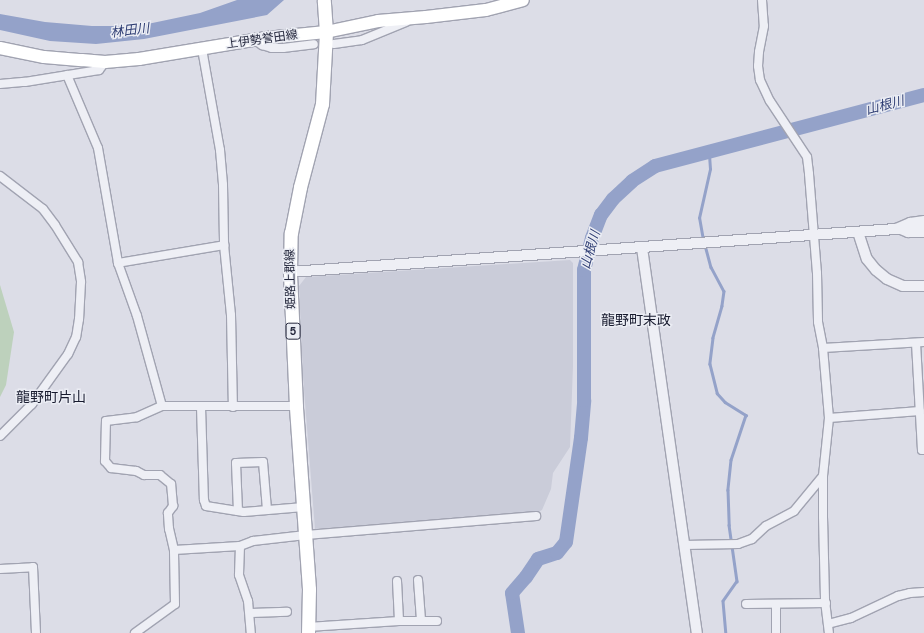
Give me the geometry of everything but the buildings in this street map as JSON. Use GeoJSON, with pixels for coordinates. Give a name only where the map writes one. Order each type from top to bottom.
{"type":"FeatureCollection","features":[{"type":"Feature","properties":{"kind":"main road","name":"上伊勢誉田線"},"geometry":{"type":"LineString","coordinates":[[0,48],[44,57],[105,62],[139,59],[255,40],[326,32],[378,21],[486,10],[523,0]]}},
{"type":"Feature","properties":{"kind":"main road","name":"姫路上郡線"},"geometry":{"type":"LineString","coordinates":[[308,630],[309,589],[296,406],[290,272],[291,233],[300,187],[322,104],[326,32],[324,6]]}},
{"type":"Feature","properties":{"kind":"street"},"geometry":{"type":"LineString","coordinates":[[762,0],[764,26],[759,59],[760,80],[770,101],[807,157],[817,274],[818,322],[823,348],[829,418],[823,476],[826,603],[829,633]]}},
{"type":"Feature","properties":{"kind":"street"},"geometry":{"type":"LineString","coordinates":[[334,44],[362,40],[416,18]]}},
{"type":"Feature","properties":{"kind":"street"},"geometry":{"type":"LineString","coordinates":[[255,40],[262,45],[272,48],[314,44]]}},
{"type":"Feature","properties":{"kind":"street"},"geometry":{"type":"LineString","coordinates":[[202,49],[220,150],[223,185],[224,245],[231,315],[233,408]]}},
{"type":"Feature","properties":{"kind":"street"},"geometry":{"type":"LineString","coordinates":[[0,84],[25,82],[99,70],[105,62]]}},
{"type":"Feature","properties":{"kind":"street"},"geometry":{"type":"LineString","coordinates":[[67,75],[98,148],[118,263],[137,316],[162,406]]}},
{"type":"Feature","properties":{"kind":"street"},"geometry":{"type":"LineString","coordinates":[[0,176],[43,209],[78,262],[81,282],[79,319],[76,337],[68,354],[32,404],[0,436]]}},
{"type":"Feature","properties":{"kind":"street"},"geometry":{"type":"LineString","coordinates":[[896,228],[910,222],[924,220]]}},
{"type":"Feature","properties":{"kind":"street"},"geometry":{"type":"LineString","coordinates":[[290,272],[924,227]]}},
{"type":"Feature","properties":{"kind":"street"},"geometry":{"type":"LineString","coordinates":[[896,228],[908,233],[924,233]]}},
{"type":"Feature","properties":{"kind":"street"},"geometry":{"type":"LineString","coordinates":[[858,232],[867,259],[876,270],[887,279],[903,286],[924,286]]}},
{"type":"Feature","properties":{"kind":"street"},"geometry":{"type":"LineString","coordinates":[[118,263],[224,245]]}},
{"type":"Feature","properties":{"kind":"street"},"geometry":{"type":"LineString","coordinates":[[642,248],[696,633]]}},
{"type":"Feature","properties":{"kind":"street"},"geometry":{"type":"LineString","coordinates":[[823,348],[920,343],[920,411],[922,450],[924,450]]}},
{"type":"Feature","properties":{"kind":"street"},"geometry":{"type":"LineString","coordinates":[[135,633],[175,604],[174,550],[169,529],[168,513],[173,506],[171,484],[160,475],[144,475],[136,471],[111,468],[105,461],[106,421],[137,417],[162,406],[233,408],[296,406]]}},
{"type":"Feature","properties":{"kind":"street"},"geometry":{"type":"LineString","coordinates":[[201,407],[204,500],[206,506],[238,511],[304,507]]}},
{"type":"Feature","properties":{"kind":"street"},"geometry":{"type":"LineString","coordinates":[[829,418],[920,411]]}},
{"type":"Feature","properties":{"kind":"street"},"geometry":{"type":"LineString","coordinates":[[238,511],[236,462],[264,462],[267,510]]}},
{"type":"Feature","properties":{"kind":"street"},"geometry":{"type":"LineString","coordinates":[[684,545],[738,544],[752,539],[766,526],[794,511],[823,476]]}},
{"type":"Feature","properties":{"kind":"street"},"geometry":{"type":"LineString","coordinates":[[174,550],[240,546],[253,541],[306,535],[536,516]]}},
{"type":"Feature","properties":{"kind":"street"},"geometry":{"type":"LineString","coordinates":[[240,546],[239,576],[251,613],[251,633]]}},
{"type":"Feature","properties":{"kind":"street"},"geometry":{"type":"LineString","coordinates":[[0,569],[33,568],[36,633]]}},
{"type":"Feature","properties":{"kind":"street"},"geometry":{"type":"LineString","coordinates":[[418,580],[421,620]]}},
{"type":"Feature","properties":{"kind":"street"},"geometry":{"type":"LineString","coordinates":[[397,581],[399,621]]}},
{"type":"Feature","properties":{"kind":"street"},"geometry":{"type":"LineString","coordinates":[[828,624],[851,618],[898,596],[924,592],[924,596]]}},
{"type":"Feature","properties":{"kind":"street"},"geometry":{"type":"LineString","coordinates":[[746,604],[826,603]]}},
{"type":"Feature","properties":{"kind":"street"},"geometry":{"type":"LineString","coordinates":[[776,604],[776,633]]}},
{"type":"Feature","properties":{"kind":"street"},"geometry":{"type":"LineString","coordinates":[[251,613],[287,612]]}},
{"type":"Feature","properties":{"kind":"street"},"geometry":{"type":"LineString","coordinates":[[308,630],[399,621],[437,621]]}},
{"type":"Feature","properties":{"kind":"shaded area"},"geometry":{"type":"Polygon","coordinates":[[[570,260],[573,263],[573,366],[570,447],[553,473],[551,489],[542,510],[536,513],[315,529],[303,377],[299,286],[306,277],[570,260]]]}},
{"type":"Feature","properties":{"kind":"green space"},"geometry":{"type":"Polygon","coordinates":[[[0,285],[14,332],[6,385],[0,397],[0,285]]]}},
{"type":"Feature","properties":{"kind":"water","name":"林田川"},"geometry":{"type":"Polygon","coordinates":[[[237,0],[284,0],[267,15],[144,39],[96,44],[50,41],[0,30],[0,14],[45,22],[92,26],[138,26],[200,13],[237,0]]]}},
{"type":"Feature","properties":{"kind":"waterway","name":"山根川"},"geometry":{"type":"LineString","coordinates":[[518,633],[512,593],[526,577],[538,559],[557,553],[566,542],[581,438],[584,400],[584,270],[592,238],[601,215],[613,199],[632,181],[655,166],[924,95]]}},
{"type":"Feature","properties":{"kind":"waterway"},"geometry":{"type":"LineString","coordinates":[[703,240],[699,218],[710,169],[709,153]]}},
{"type":"Feature","properties":{"kind":"waterway"},"geometry":{"type":"LineString","coordinates":[[705,245],[711,267],[724,291],[722,306],[713,338],[710,364],[717,393],[725,402],[746,415],[731,460],[728,490],[729,525],[737,581],[723,601],[726,633]]}},
{"type":"Feature","properties":{"kind":"district","name":"龍野町末政"},"geometry":{"type":"Point","coordinates":[636,320]}},
{"type":"Feature","properties":{"kind":"district","name":"龍野町片山"},"geometry":{"type":"Point","coordinates":[51,397]}}]}
